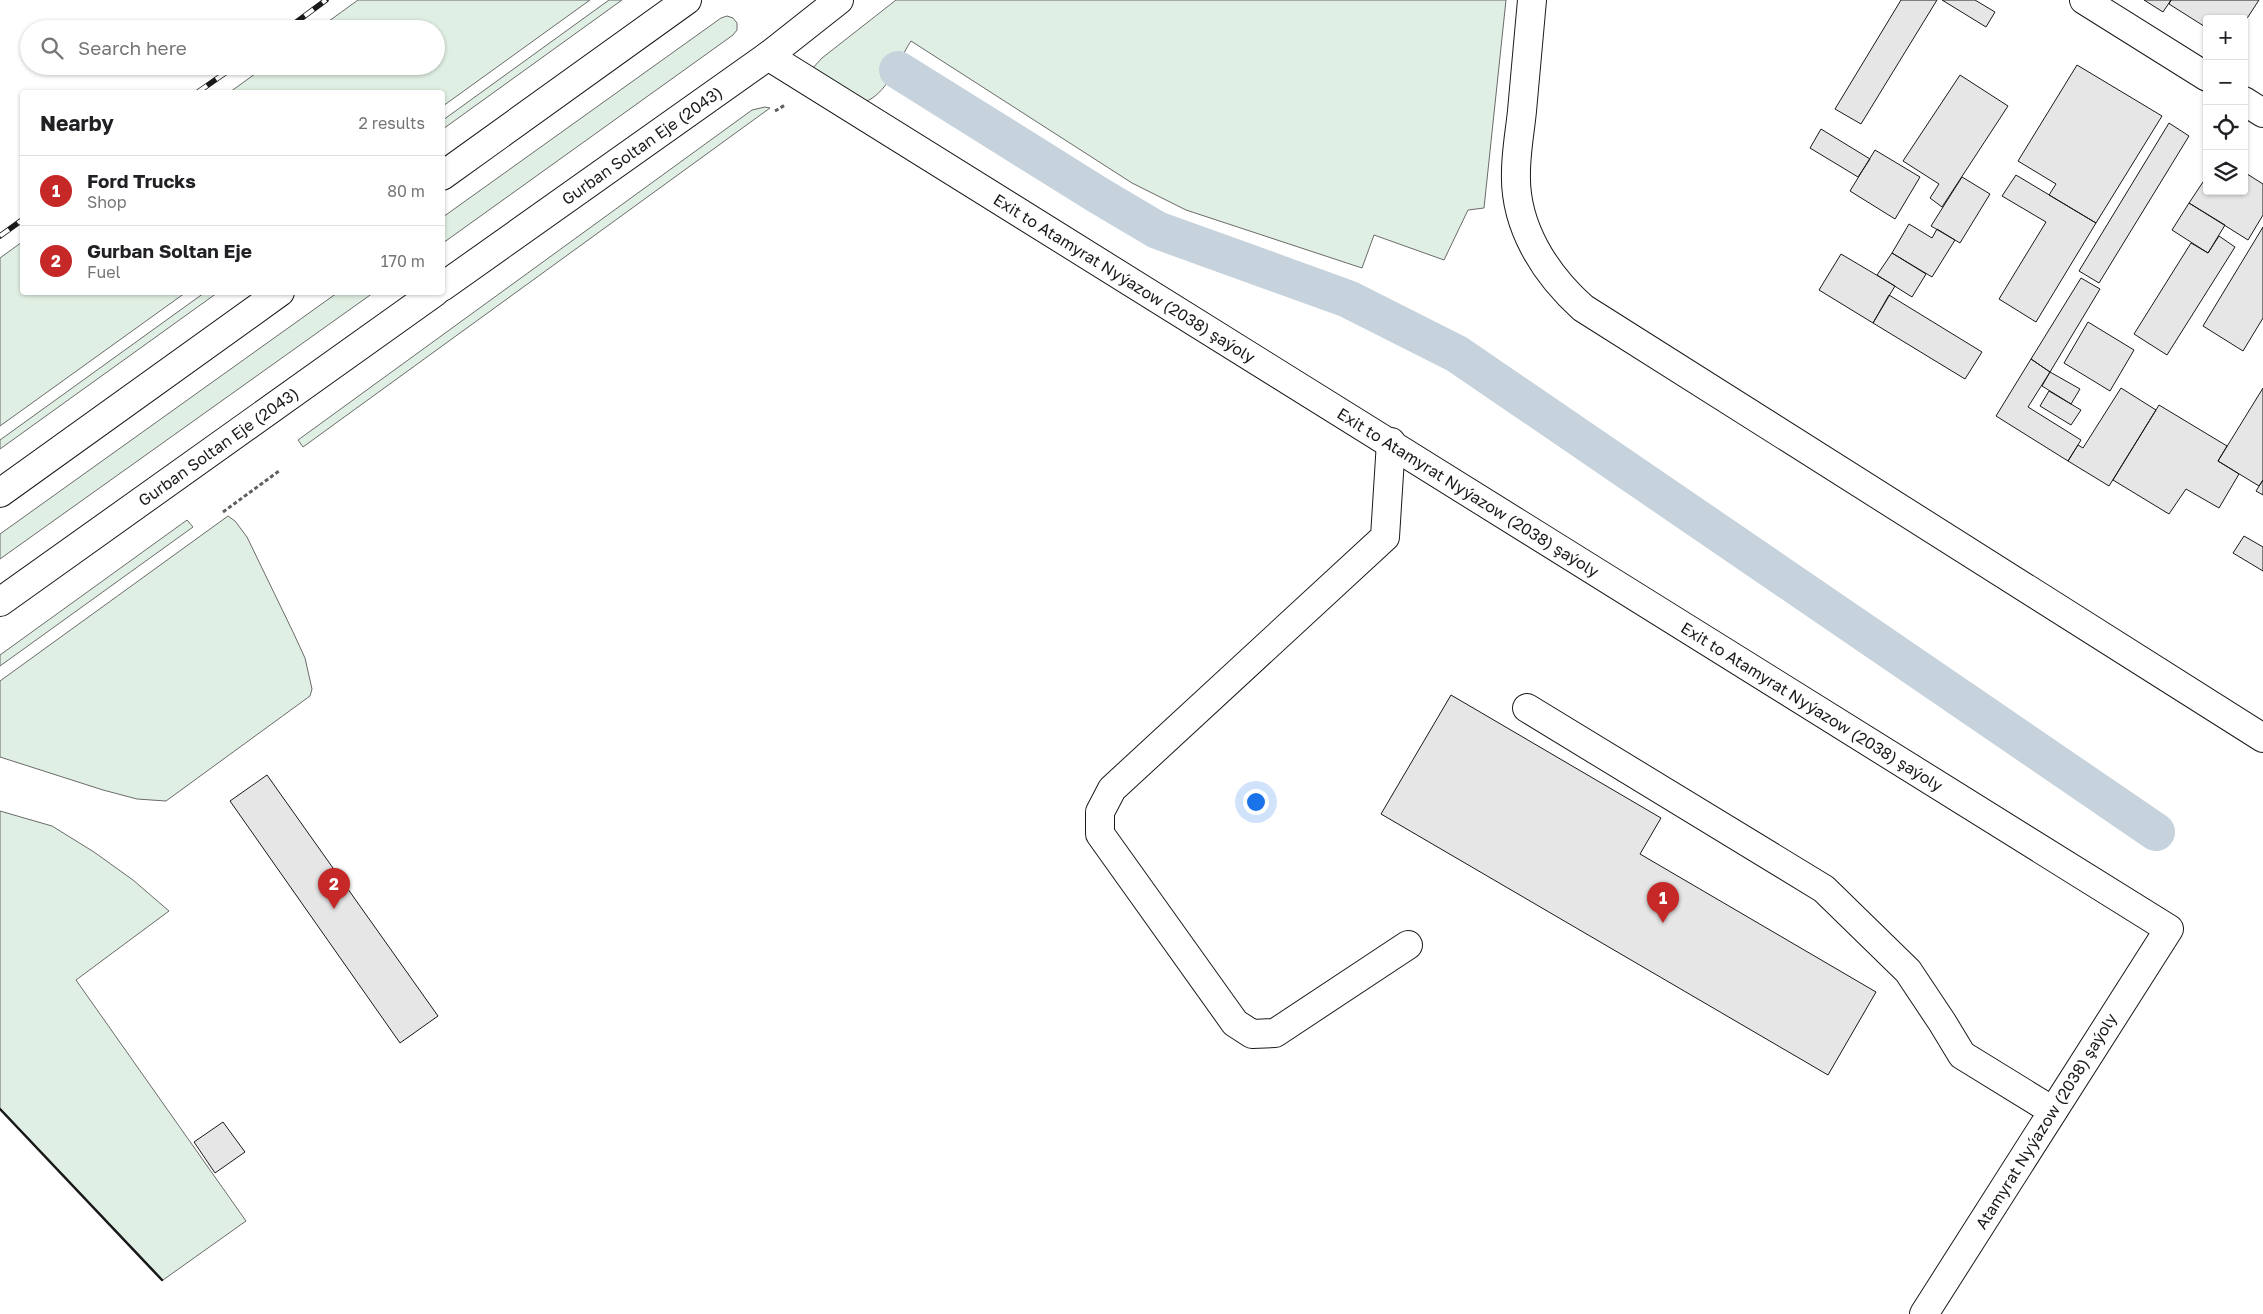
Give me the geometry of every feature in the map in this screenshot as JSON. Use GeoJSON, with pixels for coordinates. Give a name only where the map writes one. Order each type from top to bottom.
{"type":"FeatureCollection","features":[{"type":"Feature","properties":{"kind":"main road"},"geometry":{"type":"LineString","coordinates":[[445,174],[688,0]]}},
{"type":"Feature","properties":{"kind":"main road","name":"Gurban Soltan Eje (2043)"},"geometry":{"type":"LineString","coordinates":[[445,285],[768,56],[839,0]]}},
{"type":"Feature","properties":{"kind":"main road"},"geometry":{"type":"LineString","coordinates":[[1532,0],[1516,173],[1520,208],[1530,240],[1542,262],[1562,289],[1592,313],[2263,738]]}},
{"type":"Feature","properties":{"kind":"main road"},"geometry":{"type":"LineString","coordinates":[[2084,0],[2203,74]]}},
{"type":"Feature","properties":{"kind":"main road","name":"Exit to Atamyrat Nyýazow (2038) şaýoly"},"geometry":{"type":"LineString","coordinates":[[768,56],[1391,442],[2169,929]]}},
{"type":"Feature","properties":{"kind":"main road"},"geometry":{"type":"LineString","coordinates":[[2248,104],[2263,113]]}},
{"type":"Feature","properties":{"kind":"main road"},"geometry":{"type":"LineString","coordinates":[[0,494],[276,295]]}},
{"type":"Feature","properties":{"kind":"main road","name":"Gurban Soltan Eje (2043)"},"geometry":{"type":"LineString","coordinates":[[0,602],[431,295]]}},
{"type":"Feature","properties":{"kind":"main road"},"geometry":{"type":"LineString","coordinates":[[1391,442],[1384,537],[1112,788],[1100,812],[1100,834],[1235,1023],[1252,1034],[1275,1033],[1408,945]]}},
{"type":"Feature","properties":{"kind":"main road"},"geometry":{"type":"LineString","coordinates":[[1527,708],[1824,889],[1908,971],[1962,1055],[2053,1111]]}},
{"type":"Feature","properties":{"kind":"main road","name":"Atamyrat Nyýazow (2038) şaýoly"},"geometry":{"type":"LineString","coordinates":[[1924,1314],[2169,929]]}},
{"type":"Feature","properties":{"kind":"path"},"geometry":{"type":"LineString","coordinates":[[224,512],[278,471]]}},
{"type":"Feature","properties":{"kind":"green space"},"geometry":{"type":"Polygon","coordinates":[[[358,0],[590,0],[445,105],[445,90],[233,90],[254,75],[445,75],[445,20],[330,20],[358,0]]]}},
{"type":"Feature","properties":{"kind":"green space"},"geometry":{"type":"Polygon","coordinates":[[[609,0],[622,0],[445,128],[445,119],[609,0]]]}},
{"type":"Feature","properties":{"kind":"green space"},"geometry":{"type":"Polygon","coordinates":[[[896,0],[1506,0],[1484,208],[1468,210],[1444,260],[1374,235],[1362,268],[1186,210],[1132,183],[911,41],[891,77],[879,93],[862,103],[810,71],[822,58],[896,0]]]}},
{"type":"Feature","properties":{"kind":"green space"},"geometry":{"type":"Polygon","coordinates":[[[727,16],[733,18],[737,23],[737,30],[733,35],[445,242],[445,216],[721,18],[727,16]]]}},
{"type":"Feature","properties":{"kind":"green space"},"geometry":{"type":"Polygon","coordinates":[[[765,107],[770,108],[303,447],[298,440],[752,110],[765,107]]]}},
{"type":"Feature","properties":{"kind":"green space"},"geometry":{"type":"Polygon","coordinates":[[[20,243],[20,295],[182,295],[0,426],[0,258],[20,243]]]}},
{"type":"Feature","properties":{"kind":"green space"},"geometry":{"type":"Polygon","coordinates":[[[201,295],[214,295],[0,449],[0,440],[201,295]]]}},
{"type":"Feature","properties":{"kind":"green space"},"geometry":{"type":"Polygon","coordinates":[[[334,295],[370,295],[0,559],[0,534],[334,295]]]}},
{"type":"Feature","properties":{"kind":"green space"},"geometry":{"type":"Polygon","coordinates":[[[228,516],[235,521],[247,537],[305,658],[312,689],[310,696],[166,801],[137,799],[103,790],[0,757],[0,681],[228,516]]]}},
{"type":"Feature","properties":{"kind":"green space"},"geometry":{"type":"Polygon","coordinates":[[[187,520],[193,527],[0,666],[0,655],[187,520]]]}},
{"type":"Feature","properties":{"kind":"green space"},"geometry":{"type":"Polygon","coordinates":[[[0,811],[52,826],[94,852],[133,880],[169,911],[76,980],[246,1221],[163,1280],[0,1108],[0,811]]]}},
{"type":"Feature","properties":{"kind":"building"},"geometry":{"type":"Polygon","coordinates":[[[1901,0],[1937,0],[1861,124],[1835,109],[1901,0]]]}},
{"type":"Feature","properties":{"kind":"building"},"geometry":{"type":"Polygon","coordinates":[[[1942,0],[1975,0],[1995,12],[1986,27],[1942,0]]]}},
{"type":"Feature","properties":{"kind":"building"},"geometry":{"type":"Polygon","coordinates":[[[2144,0],[2171,0],[2163,12],[2144,0]]]}},
{"type":"Feature","properties":{"kind":"building"},"geometry":{"type":"Polygon","coordinates":[[[2171,0],[2259,0],[2248,17],[2248,15],[2203,15],[2203,25],[2169,4],[2171,0]]]}},
{"type":"Feature","properties":{"kind":"building"},"geometry":{"type":"Polygon","coordinates":[[[2077,65],[2162,116],[2096,223],[2049,195],[2056,184],[2018,161],[2077,65]]]}},
{"type":"Feature","properties":{"kind":"building"},"geometry":{"type":"Polygon","coordinates":[[[1960,75],[2008,106],[1942,207],[1930,198],[1939,184],[1903,161],[1960,75]]]}},
{"type":"Feature","properties":{"kind":"building"},"geometry":{"type":"Polygon","coordinates":[[[2169,123],[2189,136],[2099,283],[2079,271],[2169,123]]]}},
{"type":"Feature","properties":{"kind":"building"},"geometry":{"type":"Polygon","coordinates":[[[1821,129],[1870,159],[1858,177],[1810,148],[1821,129]]]}},
{"type":"Feature","properties":{"kind":"building"},"geometry":{"type":"Polygon","coordinates":[[[1875,150],[1920,177],[1895,219],[1850,191],[1875,150]]]}},
{"type":"Feature","properties":{"kind":"building"},"geometry":{"type":"Polygon","coordinates":[[[2016,175],[2096,223],[2036,322],[1999,299],[2046,222],[2002,196],[2016,175]]]}},
{"type":"Feature","properties":{"kind":"building"},"geometry":{"type":"Polygon","coordinates":[[[2248,175],[2263,184],[2263,215],[2248,240],[2189,203],[2203,182],[2203,195],[2248,195],[2248,175]]]}},
{"type":"Feature","properties":{"kind":"building"},"geometry":{"type":"Polygon","coordinates":[[[1962,177],[1990,194],[1960,243],[1931,226],[1962,177]]]}},
{"type":"Feature","properties":{"kind":"building"},"geometry":{"type":"Polygon","coordinates":[[[2189,203],[2225,225],[2208,253],[2172,230],[2189,203]]]}},
{"type":"Feature","properties":{"kind":"building"},"geometry":{"type":"Polygon","coordinates":[[[1909,224],[1932,238],[1937,229],[1955,240],[1932,277],[1892,253],[1909,224]]]}},
{"type":"Feature","properties":{"kind":"building"},"geometry":{"type":"Polygon","coordinates":[[[2263,227],[2263,318],[2243,351],[2203,326],[2263,227]]]}},
{"type":"Feature","properties":{"kind":"building"},"geometry":{"type":"Polygon","coordinates":[[[2219,236],[2235,247],[2167,355],[2134,334],[2191,243],[2208,253],[2219,236]]]}},
{"type":"Feature","properties":{"kind":"building"},"geometry":{"type":"Polygon","coordinates":[[[1892,253],[1926,274],[1912,297],[1877,275],[1892,253]]]}},
{"type":"Feature","properties":{"kind":"building"},"geometry":{"type":"Polygon","coordinates":[[[1841,254],[1895,286],[1873,323],[1819,290],[1841,254]]]}},
{"type":"Feature","properties":{"kind":"building"},"geometry":{"type":"Polygon","coordinates":[[[2081,278],[2100,289],[2050,372],[2031,359],[2081,278]]]}},
{"type":"Feature","properties":{"kind":"building"},"geometry":{"type":"Polygon","coordinates":[[[1889,295],[1982,352],[1965,379],[1873,323],[1889,295]]]}},
{"type":"Feature","properties":{"kind":"building"},"geometry":{"type":"Polygon","coordinates":[[[2088,322],[2134,350],[2110,391],[2064,363],[2088,322]]]}},
{"type":"Feature","properties":{"kind":"building"},"geometry":{"type":"Polygon","coordinates":[[[2031,359],[2050,372],[2028,407],[2081,440],[2068,461],[1996,416],[2031,359]]]}},
{"type":"Feature","properties":{"kind":"building"},"geometry":{"type":"Polygon","coordinates":[[[2050,372],[2080,389],[2071,404],[2042,386],[2050,372]]]}},
{"type":"Feature","properties":{"kind":"building"},"geometry":{"type":"Polygon","coordinates":[[[2121,388],[2156,410],[2109,486],[2068,461],[2078,445],[2083,448],[2121,388]]]}},
{"type":"Feature","properties":{"kind":"building"},"geometry":{"type":"Polygon","coordinates":[[[2263,388],[2263,480],[2259,486],[2218,461],[2263,388]]]}},
{"type":"Feature","properties":{"kind":"building"},"geometry":{"type":"Polygon","coordinates":[[[2049,391],[2081,410],[2071,425],[2040,406],[2049,391]]]}},
{"type":"Feature","properties":{"kind":"building"},"geometry":{"type":"Polygon","coordinates":[[[2159,405],[2227,446],[2218,461],[2239,474],[2219,508],[2186,489],[2169,514],[2113,480],[2159,405]]]}},
{"type":"Feature","properties":{"kind":"building"},"geometry":{"type":"Polygon","coordinates":[[[2263,480],[2263,495],[2256,491],[2263,480]]]}},
{"type":"Feature","properties":{"kind":"building"},"geometry":{"type":"Polygon","coordinates":[[[2244,536],[2263,547],[2263,571],[2233,553],[2244,536]]]}},
{"type":"Feature","properties":{"kind":"building"},"geometry":{"type":"Polygon","coordinates":[[[1451,695],[1661,818],[1640,854],[1876,992],[1828,1075],[1381,814],[1451,695]]]}},
{"type":"Feature","properties":{"kind":"building"},"geometry":{"type":"Polygon","coordinates":[[[267,775],[438,1016],[400,1043],[230,801],[267,775]]]}},
{"type":"Feature","properties":{"kind":"building"},"geometry":{"type":"Polygon","coordinates":[[[223,1122],[245,1152],[215,1173],[194,1142],[223,1122]]]}},
{"type":"Feature","properties":{"kind":"waterway"},"geometry":{"type":"LineString","coordinates":[[898,70],[1157,230],[1348,299],[1457,354],[2156,832]]}},
{"type":"Feature","properties":{"kind":"railway"},"geometry":{"type":"LineString","coordinates":[[299,20],[326,0]]}},
{"type":"Feature","properties":{"kind":"railway"},"geometry":{"type":"LineString","coordinates":[[201,90],[222,75]]}},
{"type":"Feature","properties":{"kind":"railway"},"geometry":{"type":"LineString","coordinates":[[0,236],[20,221]]}},
{"type":"Feature","properties":{"kind":"wall"},"geometry":{"type":"LineString","coordinates":[[0,1109],[162,1280]]}},
{"type":"Feature","properties":{"kind":"place","name":"Gurban Soltan Eje"},"geometry":{"type":"Point","coordinates":[334,909]}},
{"type":"Feature","properties":{"kind":"place","name":"Ford Trucks"},"geometry":{"type":"Point","coordinates":[1663,923]}}]}
